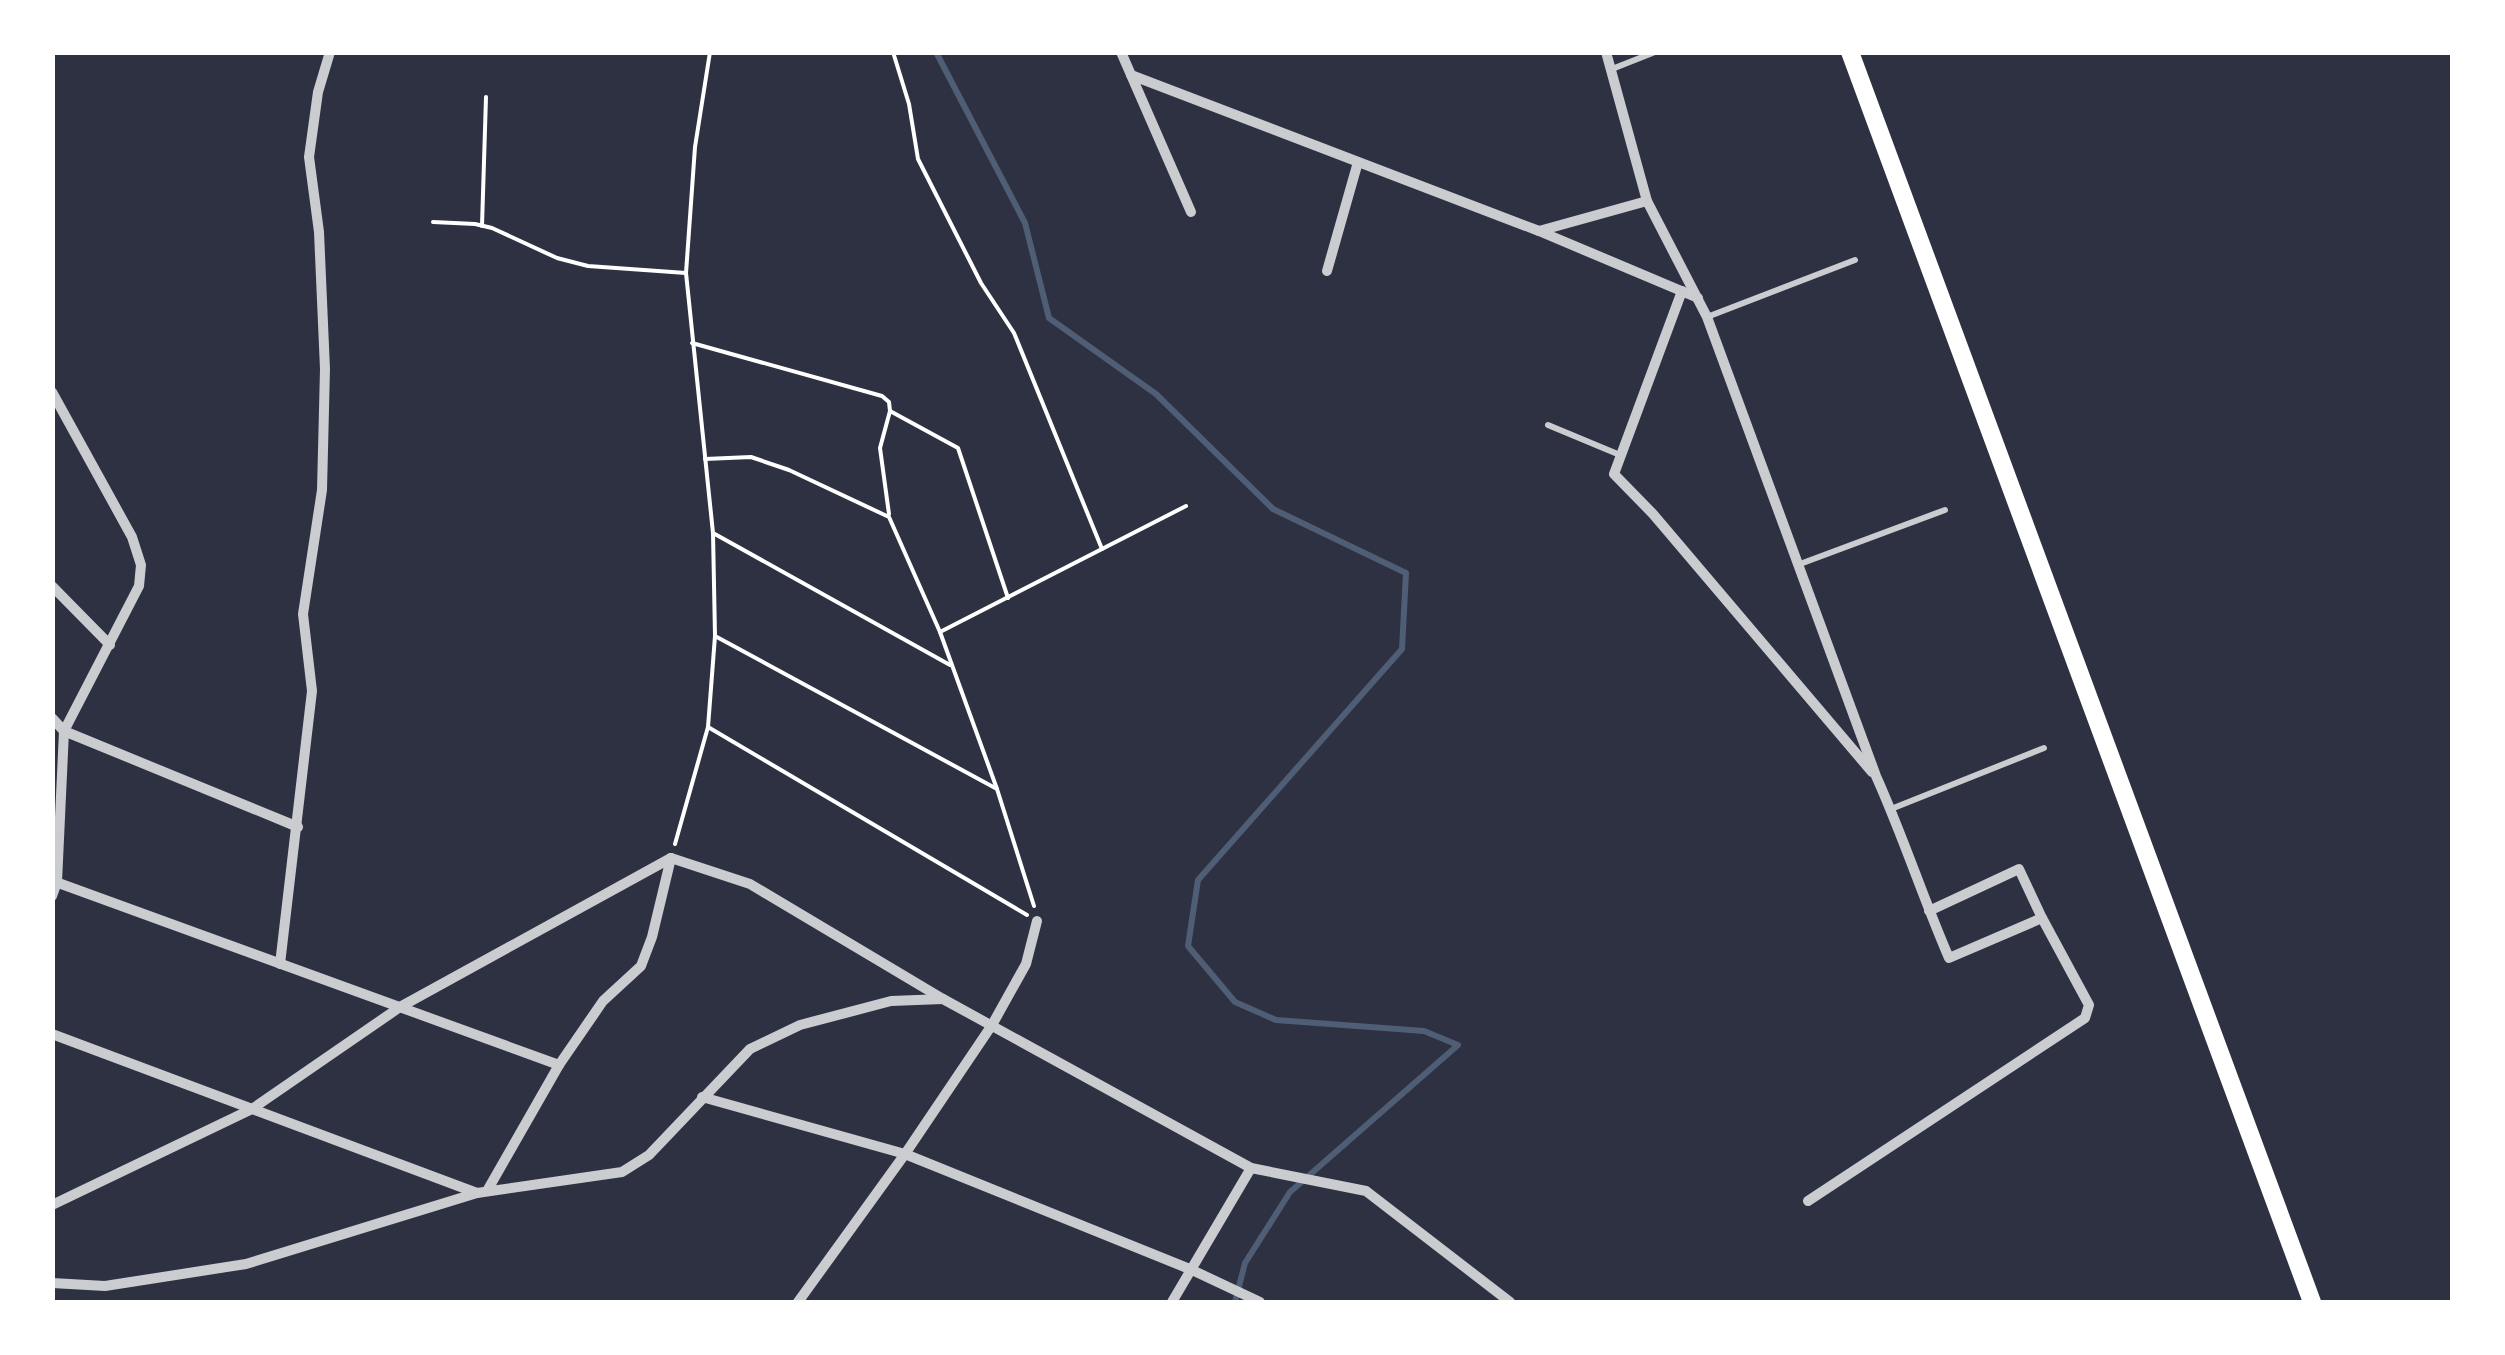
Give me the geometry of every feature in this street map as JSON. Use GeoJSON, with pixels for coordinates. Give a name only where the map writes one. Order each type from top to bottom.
{"type":"FeatureCollection","features":[{"type":"Feature","properties":{"kind":"main road"},"geometry":{"type":"LineString","coordinates":[[1850,52],[2312,1302]]}},
{"type":"Feature","properties":{"kind":"street"},"geometry":{"type":"LineString","coordinates":[[280,964],[312,691],[304,614],[322,490],[325,370],[319,232],[309,157],[318,92],[330,52]]}},
{"type":"Feature","properties":{"kind":"street"},"geometry":{"type":"LineString","coordinates":[[1121,52],[1191,212]]}},
{"type":"Feature","properties":{"kind":"street"},"geometry":{"type":"LineString","coordinates":[[1606,52],[1647,201],[1700,299],[1876,776],[1948,958],[2042,918]]}},
{"type":"Feature","properties":{"kind":"street"},"geometry":{"type":"LineString","coordinates":[[1131,75],[1539,230],[1700,299]]}},
{"type":"Feature","properties":{"kind":"street"},"geometry":{"type":"LineString","coordinates":[[1327,270],[1358,162]]}},
{"type":"Feature","properties":{"kind":"street"},"geometry":{"type":"LineString","coordinates":[[1539,230],[1647,201]]}},
{"type":"Feature","properties":{"kind":"street"},"geometry":{"type":"LineString","coordinates":[[1682,291],[1614,474],[1654,514],[1876,776]]}},
{"type":"Feature","properties":{"kind":"street"},"geometry":{"type":"LineString","coordinates":[[52,392],[132,537],[141,566],[139,586],[64,731],[52,896]]}},
{"type":"Feature","properties":{"kind":"street"},"geometry":{"type":"LineString","coordinates":[[52,586],[110,645]]}},
{"type":"Feature","properties":{"kind":"street"},"geometry":{"type":"LineString","coordinates":[[52,718],[64,731],[298,827]]}},
{"type":"Feature","properties":{"kind":"street"},"geometry":{"type":"LineString","coordinates":[[482,1192],[603,1001],[641,966],[672,858]]}},
{"type":"Feature","properties":{"kind":"street"},"geometry":{"type":"LineString","coordinates":[[52,1206],[252,1109],[400,1007],[672,858],[750,884],[943,999],[1252,1168],[1366,1191],[1510,1302]]}},
{"type":"Feature","properties":{"kind":"street"},"geometry":{"type":"LineString","coordinates":[[1808,1201],[2085,1018],[2089,1006],[2020,869],[1929,910]]}},
{"type":"Feature","properties":{"kind":"street"},"geometry":{"type":"LineString","coordinates":[[55,882],[560,1065]]}},
{"type":"Feature","properties":{"kind":"street"},"geometry":{"type":"LineString","coordinates":[[798,1302],[992,1025],[1026,964],[1037,921]]}},
{"type":"Feature","properties":{"kind":"street"},"geometry":{"type":"LineString","coordinates":[[52,1283],[105,1286],[246,1264],[482,1192],[622,1172],[649,1155],[750,1049],[800,1025],[891,1001],[943,999]]}},
{"type":"Feature","properties":{"kind":"street"},"geometry":{"type":"LineString","coordinates":[[52,1034],[482,1192]]}},
{"type":"Feature","properties":{"kind":"street"},"geometry":{"type":"LineString","coordinates":[[702,1097],[905,1154],[1192,1270],[1260,1302]]}},
{"type":"Feature","properties":{"kind":"street"},"geometry":{"type":"LineString","coordinates":[[1172,1302],[1252,1168]]}},
{"type":"Feature","properties":{"kind":"lane"},"geometry":{"type":"LineString","coordinates":[[1612,68],[1654,52]]}},
{"type":"Feature","properties":{"kind":"lane"},"geometry":{"type":"LineString","coordinates":[[1707,317],[1854,260]]}},
{"type":"Feature","properties":{"kind":"lane"},"geometry":{"type":"LineString","coordinates":[[1548,426],[1621,455]]}},
{"type":"Feature","properties":{"kind":"lane"},"geometry":{"type":"LineString","coordinates":[[1800,564],[1945,510]]}},
{"type":"Feature","properties":{"kind":"lane"},"geometry":{"type":"LineString","coordinates":[[1891,810],[2044,748]]}},
{"type":"Feature","properties":{"kind":"path"},"geometry":{"type":"LineString","coordinates":[[672,858],[708,727],[715,636],[714,533],[686,273],[695,147],[710,52]]}},
{"type":"Feature","properties":{"kind":"path"},"geometry":{"type":"LineString","coordinates":[[893,52],[909,104],[918,159],[981,283],[1014,333],[1102,549]]}},
{"type":"Feature","properties":{"kind":"path"},"geometry":{"type":"LineString","coordinates":[[482,226],[486,96]]}},
{"type":"Feature","properties":{"kind":"path"},"geometry":{"type":"LineString","coordinates":[[433,222],[482,226],[557,258],[588,266],[686,273]]}},
{"type":"Feature","properties":{"kind":"path"},"geometry":{"type":"LineString","coordinates":[[692,343],[882,396],[888,402],[890,411],[880,448],[889,517],[940,632],[1030,886],[1037,921]]}},
{"type":"Feature","properties":{"kind":"path"},"geometry":{"type":"LineString","coordinates":[[890,411],[958,448],[1008,598]]}},
{"type":"Feature","properties":{"kind":"path"},"geometry":{"type":"LineString","coordinates":[[704,458],[751,457],[789,470],[889,517]]}},
{"type":"Feature","properties":{"kind":"path"},"geometry":{"type":"LineString","coordinates":[[940,632],[1186,506]]}},
{"type":"Feature","properties":{"kind":"path"},"geometry":{"type":"LineString","coordinates":[[714,533],[952,666]]}},
{"type":"Feature","properties":{"kind":"path"},"geometry":{"type":"LineString","coordinates":[[715,636],[997,789]]}},
{"type":"Feature","properties":{"kind":"path"},"geometry":{"type":"LineString","coordinates":[[708,727],[1037,921]]}},
{"type":"Feature","properties":{"kind":"waterway"},"geometry":{"type":"LineString","coordinates":[[936,52],[1025,223],[1049,318],[1156,394],[1273,509],[1406,573],[1402,649],[1198,880],[1188,946],[1235,1002],[1276,1020],[1424,1031],[1458,1045],[1290,1192],[1245,1263],[1235,1302]]}}]}
